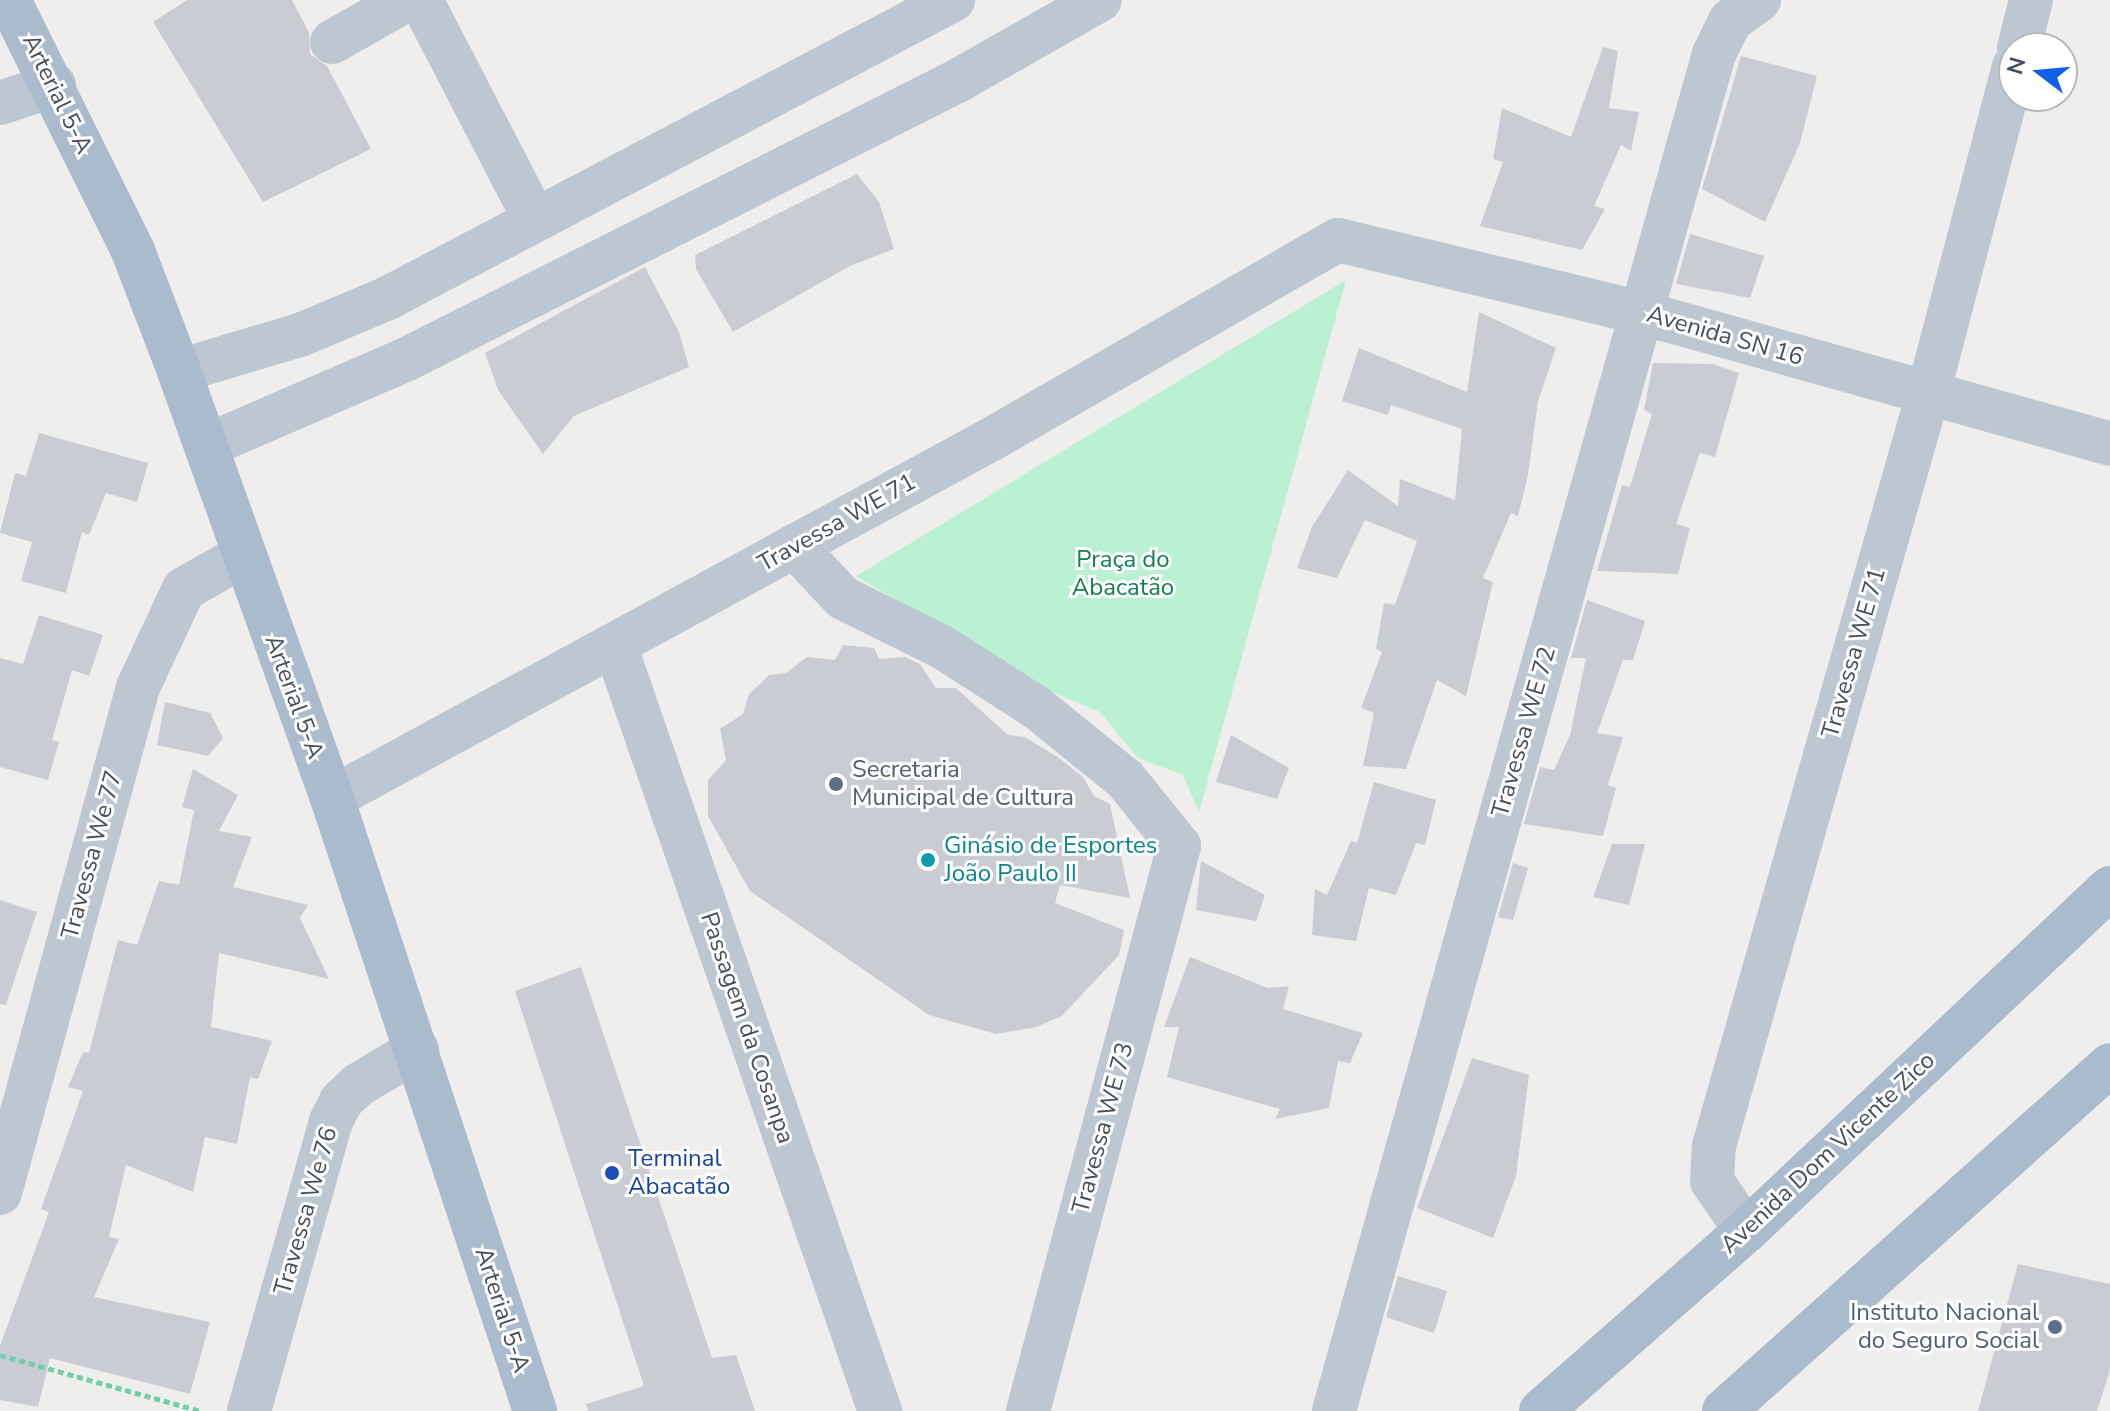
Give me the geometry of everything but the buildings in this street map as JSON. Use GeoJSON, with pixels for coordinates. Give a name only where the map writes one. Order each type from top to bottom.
{"type":"FeatureCollection","features":[{"type":"Feature","properties":{"kind":"main road","name":"Arterial 5-A"},"geometry":{"type":"LineString","coordinates":[[9,0],[54,85],[133,251],[179,371],[242,556],[332,798],[535,1411]]}},
{"type":"Feature","properties":{"kind":"main road","name":"Avenida Dom Vicente Zico"},"geometry":{"type":"LineString","coordinates":[[1541,1411],[1746,1231],[2110,888]]}},
{"type":"Feature","properties":{"kind":"main road"},"geometry":{"type":"LineString","coordinates":[[1724,1411],[2110,1065]]}},
{"type":"Feature","properties":{"kind":"street"},"geometry":{"type":"LineString","coordinates":[[421,0],[534,218]]}},
{"type":"Feature","properties":{"kind":"street"},"geometry":{"type":"LineString","coordinates":[[179,371],[300,335],[388,298],[534,218],[953,0]]}},
{"type":"Feature","properties":{"kind":"street"},"geometry":{"type":"LineString","coordinates":[[206,446],[329,394],[946,87],[1053,17],[1100,0]]}},
{"type":"Feature","properties":{"kind":"street","name":"Travessa WE 72"},"geometry":{"type":"LineString","coordinates":[[1334,1411],[1714,54],[1730,21],[1759,0]]}},
{"type":"Feature","properties":{"kind":"street"},"geometry":{"type":"LineString","coordinates":[[2023,32],[2031,0]]}},
{"type":"Feature","properties":{"kind":"street"},"geometry":{"type":"LineString","coordinates":[[332,42],[381,6]]}},
{"type":"Feature","properties":{"kind":"street"},"geometry":{"type":"LineString","coordinates":[[0,103],[54,85]]}},
{"type":"Feature","properties":{"kind":"street","name":"Travessa WE 71"},"geometry":{"type":"LineString","coordinates":[[1746,1231],[1712,1181],[1714,1146],[1928,394],[2002,112]]}},
{"type":"Feature","properties":{"kind":"street","name":"Avenida SN 16"},"geometry":{"type":"LineString","coordinates":[[1338,240],[1642,313],[2110,444]]}},
{"type":"Feature","properties":{"kind":"street","name":"Travessa WE 71"},"geometry":{"type":"LineString","coordinates":[[332,798],[794,546],[1338,240]]}},
{"type":"Feature","properties":{"kind":"street"},"geometry":{"type":"LineString","coordinates":[[300,335],[329,394]]}},
{"type":"Feature","properties":{"kind":"street","name":"Travessa WE 73"},"geometry":{"type":"LineString","coordinates":[[794,546],[843,598],[942,647],[1036,707],[1125,779],[1179,846],[1028,1411]]}},
{"type":"Feature","properties":{"kind":"street","name":"Travessa We 77"},"geometry":{"type":"LineString","coordinates":[[0,1193],[138,687],[184,589],[242,556]]}},
{"type":"Feature","properties":{"kind":"street","name":"Passagem da Cosanpa"},"geometry":{"type":"LineString","coordinates":[[615,645],[880,1411]]}},
{"type":"Feature","properties":{"kind":"street","name":"Travessa We 76"},"geometry":{"type":"LineString","coordinates":[[249,1411],[331,1121],[341,1101],[358,1085],[417,1050]]}},
{"type":"Feature","properties":{"kind":"path"},"geometry":{"type":"LineString","coordinates":[[0,1355],[200,1411]]}},
{"type":"Feature","properties":{"kind":"green space","name":"Praça do Abacatão"},"geometry":{"type":"Polygon","coordinates":[[[1346,280],[1199,812],[1183,775],[1138,758],[1100,712],[1040,687],[856,576],[1346,280]]]}},
{"type":"Feature","properties":{"kind":"place","name":"Secretaria Municipal de Cultura"},"geometry":{"type":"Point","coordinates":[836,784]}},
{"type":"Feature","properties":{"kind":"place","name":"Ginásio de Esportes João Paulo II"},"geometry":{"type":"Point","coordinates":[928,860]}},
{"type":"Feature","properties":{"kind":"place","name":"Terminal Abacatão"},"geometry":{"type":"Point","coordinates":[612,1173]}},
{"type":"Feature","properties":{"kind":"place","name":"Instituto Nacional do Seguro Social"},"geometry":{"type":"Point","coordinates":[2055,1327]}}]}
